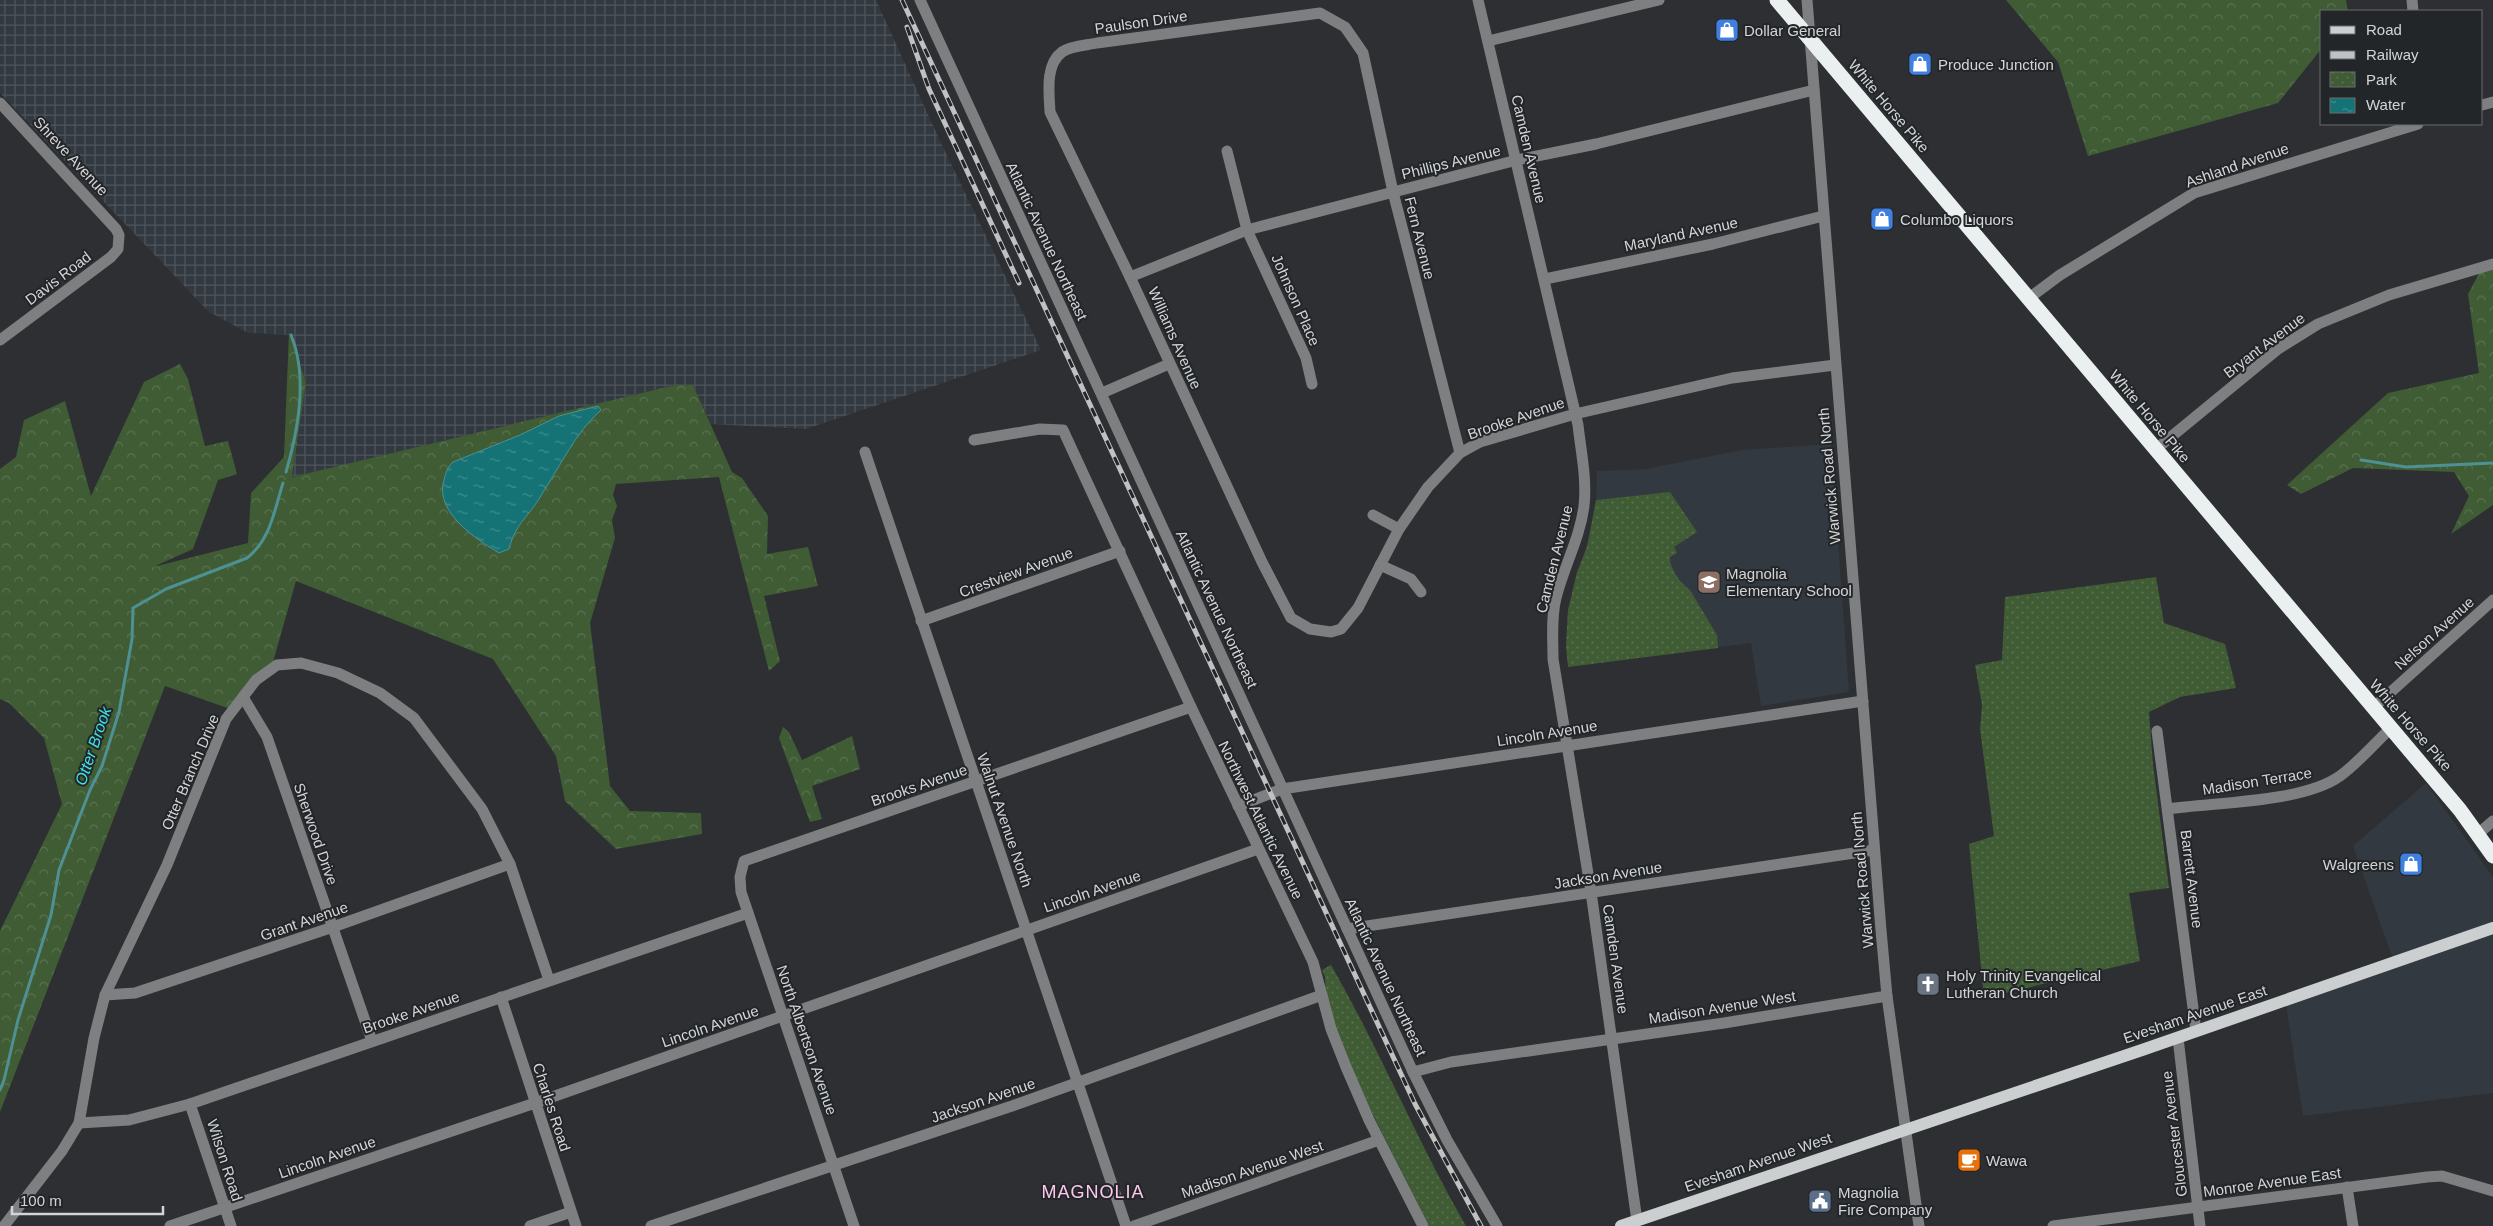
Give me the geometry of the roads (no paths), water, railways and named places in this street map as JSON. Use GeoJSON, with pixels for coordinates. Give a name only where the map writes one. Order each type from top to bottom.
{"type":"FeatureCollection","features":[{"type":"Feature","properties":{"kind":"highway","name":"White Horse Pike"},"geometry":{"type":"LineString","coordinates":[[1777,0],[2373,708],[2478,834],[2493,856]]}},
{"type":"Feature","properties":{"kind":"main road","name":"Evesham Avenue East"},"geometry":{"type":"LineString","coordinates":[[1906,1128],[2178,1038],[2493,928]]}},
{"type":"Feature","properties":{"kind":"main road","name":"Evesham Avenue West"},"geometry":{"type":"LineString","coordinates":[[1621,1226],[1906,1128]]}},
{"type":"Feature","properties":{"kind":"street","name":"Atlantic Avenue Northeast"},"geometry":{"type":"LineString","coordinates":[[920,0],[1413,1072],[1447,1140],[1497,1226]]}},
{"type":"Feature","properties":{"kind":"street","name":"Camden Avenue"},"geometry":{"type":"LineString","coordinates":[[1478,0],[1545,279],[1575,414],[1584,474],[1584,504],[1579,533],[1556,598],[1552,627],[1553,659],[1591,892],[1637,1221]]}},
{"type":"Feature","properties":{"kind":"street"},"geometry":{"type":"LineString","coordinates":[[1488,41],[1659,0]]}},
{"type":"Feature","properties":{"kind":"street","name":"Warwick Road North"},"geometry":{"type":"LineString","coordinates":[[1807,0],[1887,996],[1919,1226]]}},
{"type":"Feature","properties":{"kind":"street","name":"Paulson Drive"},"geometry":{"type":"LineString","coordinates":[[1055,59],[1063,50],[1097,43],[1320,13],[1345,27],[1348,32]]}},
{"type":"Feature","properties":{"kind":"street","name":"Fern Avenue"},"geometry":{"type":"LineString","coordinates":[[1348,32],[1363,53],[1393,192],[1460,453]]}},
{"type":"Feature","properties":{"kind":"street","name":"Williams Avenue"},"geometry":{"type":"LineString","coordinates":[[1055,59],[1052,63],[1048,88],[1050,112],[1130,277],[1262,562],[1291,618],[1299,622]]}},
{"type":"Feature","properties":{"kind":"street","name":"Phillips Avenue"},"geometry":{"type":"LineString","coordinates":[[1130,277],[1247,230],[1517,160],[1596,144],[1814,90]]}},
{"type":"Feature","properties":{"kind":"street","name":"Shreve Avenue"},"geometry":{"type":"LineString","coordinates":[[0,103],[97,205],[118,232]]}},
{"type":"Feature","properties":{"kind":"street","name":"Ashland Avenue"},"geometry":{"type":"LineString","coordinates":[[2029,298],[2060,275],[2194,193],[2415,125]]}},
{"type":"Feature","properties":{"kind":"street","name":"Johnson Place"},"geometry":{"type":"LineString","coordinates":[[1227,151],[1247,230],[1306,358],[1312,384]]}},
{"type":"Feature","properties":{"kind":"street","name":"Maryland Avenue"},"geometry":{"type":"LineString","coordinates":[[1545,279],[1713,244],[1823,216]]}},
{"type":"Feature","properties":{"kind":"street","name":"Davis Road"},"geometry":{"type":"LineString","coordinates":[[0,340],[111,257],[118,249],[118,232]]}},
{"type":"Feature","properties":{"kind":"street","name":"Bryant Avenue"},"geometry":{"type":"LineString","coordinates":[[2155,450],[2278,349],[2318,324],[2389,295],[2493,264]]}},
{"type":"Feature","properties":{"kind":"street"},"geometry":{"type":"LineString","coordinates":[[1102,393],[1169,364]]}},
{"type":"Feature","properties":{"kind":"street","name":"Brooke Avenue"},"geometry":{"type":"LineString","coordinates":[[1299,622],[1310,629],[1331,632],[1341,629],[1358,608],[1400,529],[1428,487],[1460,453],[1480,442],[1575,414],[1732,378],[1835,366]]}},
{"type":"Feature","properties":{"kind":"street","name":"Northwest Atlantic Avenue"},"geometry":{"type":"LineString","coordinates":[[974,440],[1040,429],[1063,430],[1190,707],[1313,962],[1337,1044],[1379,1140],[1423,1226]]}},
{"type":"Feature","properties":{"kind":"street","name":"Walnut Avenue North"},"geometry":{"type":"LineString","coordinates":[[865,452],[1126,1226]]}},
{"type":"Feature","properties":{"kind":"street"},"geometry":{"type":"LineString","coordinates":[[1373,515],[1400,529]]}},
{"type":"Feature","properties":{"kind":"street","name":"Crestview Avenue"},"geometry":{"type":"LineString","coordinates":[[922,621],[1120,551]]}},
{"type":"Feature","properties":{"kind":"street"},"geometry":{"type":"LineString","coordinates":[[1380,565],[1411,579],[1421,592]]}},
{"type":"Feature","properties":{"kind":"street","name":"Nelson Avenue"},"geometry":{"type":"LineString","coordinates":[[2373,708],[2493,600]]}},
{"type":"Feature","properties":{"kind":"street","name":"Otter Branch Drive"},"geometry":{"type":"LineString","coordinates":[[4,1226],[62,1151],[79,1123],[94,1038],[105,995],[167,866],[226,719],[256,680],[277,665],[301,663],[338,673],[380,693],[414,718],[482,809],[510,864],[549,980]]}},
{"type":"Feature","properties":{"kind":"street","name":"Sherwood Drive"},"geometry":{"type":"LineString","coordinates":[[243,697],[267,737],[372,1041]]}},
{"type":"Feature","properties":{"kind":"street","name":"Lincoln Avenue"},"geometry":{"type":"LineString","coordinates":[[1238,806],[1282,789],[1863,701]]}},
{"type":"Feature","properties":{"kind":"street","name":"Brooks Avenue"},"geometry":{"type":"LineString","coordinates":[[743,862],[754,856],[1190,707]]}},
{"type":"Feature","properties":{"kind":"street","name":"Madison Terrace"},"geometry":{"type":"LineString","coordinates":[[2168,809],[2275,796],[2320,787],[2341,776],[2390,729]]}},
{"type":"Feature","properties":{"kind":"street","name":"Barrett Avenue"},"geometry":{"type":"LineString","coordinates":[[2157,731],[2196,1031]]}},
{"type":"Feature","properties":{"kind":"street"},"geometry":{"type":"LineString","coordinates":[[2478,834],[2493,821]]}},
{"type":"Feature","properties":{"kind":"street","name":"Lincoln Avenue"},"geometry":{"type":"LineString","coordinates":[[170,1226],[535,1103],[1258,849]]}},
{"type":"Feature","properties":{"kind":"street","name":"Jackson Avenue"},"geometry":{"type":"LineString","coordinates":[[1347,929],[1874,850]]}},
{"type":"Feature","properties":{"kind":"street","name":"North Albertson Avenue"},"geometry":{"type":"LineString","coordinates":[[743,862],[740,877],[748,913],[854,1226]]}},
{"type":"Feature","properties":{"kind":"street","name":"Grant Avenue"},"geometry":{"type":"LineString","coordinates":[[105,995],[135,993],[333,928],[510,864]]}},
{"type":"Feature","properties":{"kind":"street","name":"Brooke Avenue"},"geometry":{"type":"LineString","coordinates":[[79,1123],[129,1120],[190,1104],[748,913]]}},
{"type":"Feature","properties":{"kind":"street","name":"Jackson Avenue"},"geometry":{"type":"LineString","coordinates":[[651,1226],[1078,1083],[1322,994]]}},
{"type":"Feature","properties":{"kind":"street","name":"Madison Avenue West"},"geometry":{"type":"LineString","coordinates":[[1413,1072],[1451,1062],[1887,996]]}},
{"type":"Feature","properties":{"kind":"street","name":"Charles Road"},"geometry":{"type":"LineString","coordinates":[[501,997],[576,1226]]}},
{"type":"Feature","properties":{"kind":"street","name":"Gloucester Avenue"},"geometry":{"type":"LineString","coordinates":[[2178,1038],[2200,1226]]}},
{"type":"Feature","properties":{"kind":"street","name":"Wilson Road"},"geometry":{"type":"LineString","coordinates":[[190,1104],[231,1226]]}},
{"type":"Feature","properties":{"kind":"street","name":"Madison Avenue West"},"geometry":{"type":"LineString","coordinates":[[1134,1226],[1379,1140]]}},
{"type":"Feature","properties":{"kind":"street","name":"Monroe Avenue East"},"geometry":{"type":"LineString","coordinates":[[2053,1226],[2442,1176],[2493,1191]]}},
{"type":"Feature","properties":{"kind":"street"},"geometry":{"type":"LineString","coordinates":[[2347,1187],[2353,1226]]}},
{"type":"Feature","properties":{"kind":"street"},"geometry":{"type":"LineString","coordinates":[[530,1226],[571,1212]]}},
{"type":"Feature","properties":{"kind":"water"},"geometry":{"type":"Polygon","coordinates":[[[598,406],[601,410],[576,439],[537,502],[515,532],[509,549],[499,553],[469,532],[451,513],[445,503],[443,492],[446,472],[453,462],[520,435],[559,416],[598,406]]]}},
{"type":"Feature","properties":{"kind":"waterway","name":"Otter Brook"},"geometry":{"type":"LineString","coordinates":[[286,472],[297,421],[300,386],[299,368],[291,335]]}},
{"type":"Feature","properties":{"kind":"waterway"},"geometry":{"type":"LineString","coordinates":[[2361,460],[2406,467],[2493,463]]}},
{"type":"Feature","properties":{"kind":"waterway","name":"Otter Brook"},"geometry":{"type":"LineString","coordinates":[[0,1090],[18,1020],[51,915],[59,870],[90,790],[102,766],[119,712],[132,639],[133,608],[166,589],[247,558],[267,533],[283,483]]}},
{"type":"Feature","properties":{"kind":"railway"},"geometry":{"type":"LineString","coordinates":[[902,0],[1415,1104],[1481,1226]]}},
{"type":"Feature","properties":{"kind":"railway"},"geometry":{"type":"LineString","coordinates":[[907,27],[929,89],[1019,283]]}},
{"type":"Feature","properties":{"kind":"place","name":"Dollar General"},"geometry":{"type":"Point","coordinates":[1727,30]}},
{"type":"Feature","properties":{"kind":"place","name":"Produce Junction"},"geometry":{"type":"Point","coordinates":[1920,64]}},
{"type":"Feature","properties":{"kind":"place","name":"Columbo Liquors"},"geometry":{"type":"Point","coordinates":[1882,219]}},
{"type":"Feature","properties":{"kind":"place","name":"Magnolia Elementary School"},"geometry":{"type":"Point","coordinates":[1709,582]}},
{"type":"Feature","properties":{"kind":"place","name":"Walgreens"},"geometry":{"type":"Point","coordinates":[2411,864]}},
{"type":"Feature","properties":{"kind":"place","name":"Holy Trinity Evangelical Lutheran Church"},"geometry":{"type":"Point","coordinates":[1928,984]}},
{"type":"Feature","properties":{"kind":"place","name":"Wawa"},"geometry":{"type":"Point","coordinates":[1969,1160]}},
{"type":"Feature","properties":{"kind":"place","name":"Magnolia Fire Company"},"geometry":{"type":"Point","coordinates":[1820,1201]}},
{"type":"Feature","properties":{"kind":"district","name":"MAGNOLIA"},"geometry":{"type":"Point","coordinates":[1093,1192]}}]}
